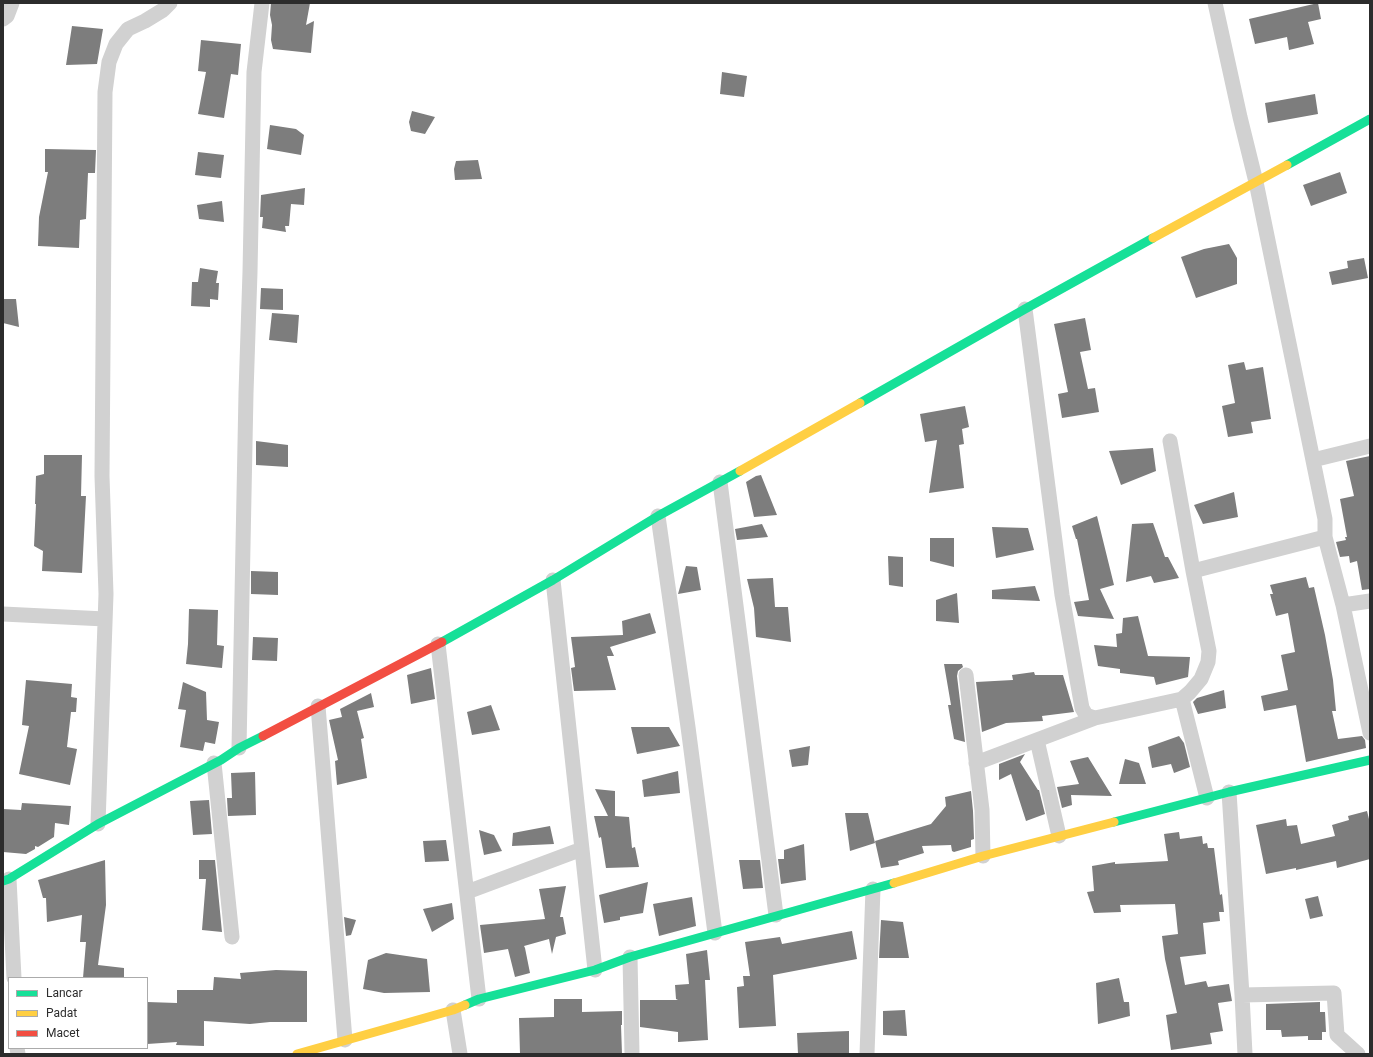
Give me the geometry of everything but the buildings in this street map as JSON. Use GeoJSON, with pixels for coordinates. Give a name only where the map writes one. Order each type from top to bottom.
{"type":"FeatureCollection","features":[{"type":"Feature","properties":{"kind":"street"},"geometry":{"type":"LineString","coordinates":[[3,19],[7,16],[12,3]]}},
{"type":"Feature","properties":{"kind":"street"},"geometry":{"type":"LineString","coordinates":[[98,824],[106,594],[102,476],[104,92],[109,62],[116,44],[128,29],[164,10],[170,3]]}},
{"type":"Feature","properties":{"kind":"street"},"geometry":{"type":"LineString","coordinates":[[239,748],[245,408],[254,72],[262,3]]}},
{"type":"Feature","properties":{"kind":"street"},"geometry":{"type":"LineString","coordinates":[[1215,3],[1256,182],[1325,518],[1325,537],[1343,605],[1370,733]]}},
{"type":"Feature","properties":{"kind":"street"},"geometry":{"type":"LineString","coordinates":[[14,977],[6,880],[98,824],[318,706],[438,644],[553,580],[658,516],[1025,309],[1370,119]]}},
{"type":"Feature","properties":{"kind":"street"},"geometry":{"type":"LineString","coordinates":[[1025,309],[1062,595],[1082,708],[1086,715],[1095,718]]}},
{"type":"Feature","properties":{"kind":"street"},"geometry":{"type":"LineString","coordinates":[[976,763],[1095,718],[1182,699],[1202,679],[1208,662],[1209,651],[1170,441]]}},
{"type":"Feature","properties":{"kind":"street"},"geometry":{"type":"LineString","coordinates":[[1312,460],[1370,446]]}},
{"type":"Feature","properties":{"kind":"street"},"geometry":{"type":"LineString","coordinates":[[720,482],[776,915]]}},
{"type":"Feature","properties":{"kind":"street"},"geometry":{"type":"LineString","coordinates":[[658,516],[688,726],[715,933]]}},
{"type":"Feature","properties":{"kind":"street"},"geometry":{"type":"LineString","coordinates":[[1193,571],[1325,537]]}},
{"type":"Feature","properties":{"kind":"street"},"geometry":{"type":"LineString","coordinates":[[553,580],[595,970]]}},
{"type":"Feature","properties":{"kind":"street"},"geometry":{"type":"LineString","coordinates":[[1343,605],[1370,601]]}},
{"type":"Feature","properties":{"kind":"street"},"geometry":{"type":"LineString","coordinates":[[3,614],[105,618]]}},
{"type":"Feature","properties":{"kind":"street"},"geometry":{"type":"LineString","coordinates":[[438,644],[479,999]]}},
{"type":"Feature","properties":{"kind":"street"},"geometry":{"type":"LineString","coordinates":[[966,675],[982,810],[983,856]]}},
{"type":"Feature","properties":{"kind":"street"},"geometry":{"type":"LineString","coordinates":[[1182,699],[1207,798]]}},
{"type":"Feature","properties":{"kind":"street"},"geometry":{"type":"LineString","coordinates":[[318,706],[345,1040]]}},
{"type":"Feature","properties":{"kind":"street"},"geometry":{"type":"LineString","coordinates":[[1037,740],[1059,836]]}},
{"type":"Feature","properties":{"kind":"street"},"geometry":{"type":"LineString","coordinates":[[297,1054],[453,1010],[479,999],[595,970],[630,957],[873,889],[983,856],[1229,792],[1370,760]]}},
{"type":"Feature","properties":{"kind":"street"},"geometry":{"type":"LineString","coordinates":[[214,763],[232,938]]}},
{"type":"Feature","properties":{"kind":"street"},"geometry":{"type":"LineString","coordinates":[[1229,792],[1242,995],[1244,1054]]}},
{"type":"Feature","properties":{"kind":"street"},"geometry":{"type":"LineString","coordinates":[[467,892],[582,849]]}},
{"type":"Feature","properties":{"kind":"street"},"geometry":{"type":"LineString","coordinates":[[866,1054],[873,889]]}},
{"type":"Feature","properties":{"kind":"street"},"geometry":{"type":"LineString","coordinates":[[630,957],[632,1054]]}},
{"type":"Feature","properties":{"kind":"street"},"geometry":{"type":"LineString","coordinates":[[1242,995],[1334,993],[1337,1035],[1358,1054]]}},
{"type":"Feature","properties":{"kind":"street"},"geometry":{"type":"LineString","coordinates":[[453,1010],[460,1054]]}},
{"type":"Feature","properties":{"kind":"traffic: fast"},"geometry":{"type":"LineString","coordinates":[[1287,165],[1370,119]]}},
{"type":"Feature","properties":{"kind":"traffic: fast"},"geometry":{"type":"LineString","coordinates":[[860,403],[1153,238]]}},
{"type":"Feature","properties":{"kind":"traffic: fast"},"geometry":{"type":"LineString","coordinates":[[442,642],[553,580],[658,516],[740,471]]}},
{"type":"Feature","properties":{"kind":"traffic: fast"},"geometry":{"type":"LineString","coordinates":[[3,881],[9,879],[98,824],[221,760],[239,748],[263,736]]}},
{"type":"Feature","properties":{"kind":"traffic: fast"},"geometry":{"type":"LineString","coordinates":[[1114,822],[1229,792],[1370,760]]}},
{"type":"Feature","properties":{"kind":"traffic: fast"},"geometry":{"type":"LineString","coordinates":[[465,1005],[479,999],[595,970],[630,957],[894,883]]}},
{"type":"Feature","properties":{"kind":"traffic: slow"},"geometry":{"type":"LineString","coordinates":[[1153,238],[1287,165]]}},
{"type":"Feature","properties":{"kind":"traffic: slow"},"geometry":{"type":"LineString","coordinates":[[740,471],[860,403]]}},
{"type":"Feature","properties":{"kind":"traffic: slow"},"geometry":{"type":"LineString","coordinates":[[894,883],[983,856],[1114,822]]}},
{"type":"Feature","properties":{"kind":"traffic: slow"},"geometry":{"type":"LineString","coordinates":[[297,1054],[453,1010],[465,1005]]}},
{"type":"Feature","properties":{"kind":"traffic: jam"},"geometry":{"type":"LineString","coordinates":[[263,736],[442,642]]}}]}
